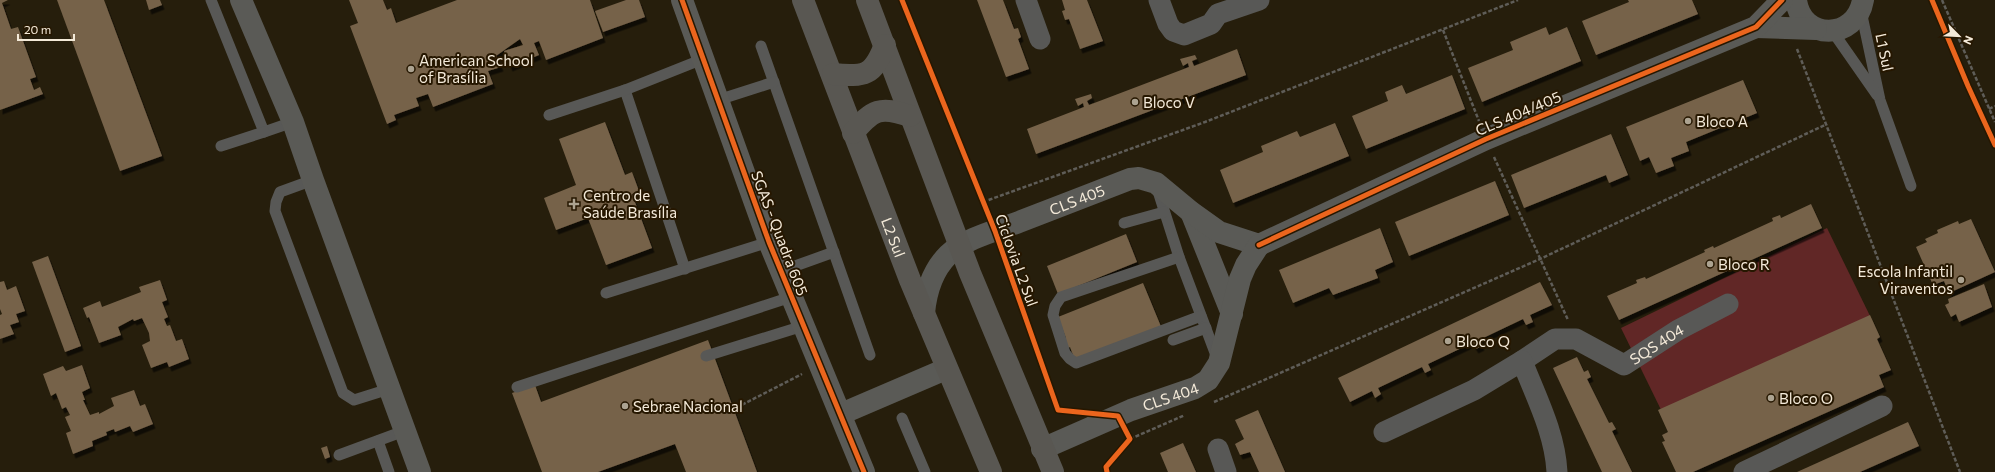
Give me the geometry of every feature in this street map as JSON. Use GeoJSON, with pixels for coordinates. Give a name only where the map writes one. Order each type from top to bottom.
{"type":"FeatureCollection","features":[{"type":"Feature","properties":{"kind":"main road","name":"L2 Sul"},"geometry":{"type":"LineString","coordinates":[[803,0],[833,74],[853,133],[946,369],[990,472]]}},
{"type":"Feature","properties":{"kind":"main road"},"geometry":{"type":"LineString","coordinates":[[867,0],[960,246],[1042,450],[1053,472]]}},
{"type":"Feature","properties":{"kind":"main road"},"geometry":{"type":"LineString","coordinates":[[833,74],[851,76],[872,70],[879,61],[885,45]]}},
{"type":"Feature","properties":{"kind":"main road"},"geometry":{"type":"LineString","coordinates":[[853,133],[866,118],[877,111],[886,110],[910,116]]}},
{"type":"Feature","properties":{"kind":"street"},"geometry":{"type":"LineString","coordinates":[[242,0],[293,122],[312,180],[420,472]]}},
{"type":"Feature","properties":{"kind":"street","name":"SGAS - Quadra 605"},"geometry":{"type":"LineString","coordinates":[[682,0],[769,242],[864,472]]}},
{"type":"Feature","properties":{"kind":"street"},"geometry":{"type":"LineString","coordinates":[[1026,0],[1040,39]]}},
{"type":"Feature","properties":{"kind":"street"},"geometry":{"type":"LineString","coordinates":[[1158,0],[1168,24],[1173,31],[1184,35],[1211,24],[1216,7],[1259,0]]}},
{"type":"Feature","properties":{"kind":"street","name":"CLS 404/405"},"geometry":{"type":"LineString","coordinates":[[1259,245],[1486,139],[1756,27],[1782,0]]}},
{"type":"Feature","properties":{"kind":"street"},"geometry":{"type":"LineString","coordinates":[[1796,0],[1802,18],[1825,30],[1850,25],[1862,6]]}},
{"type":"Feature","properties":{"kind":"street","name":"CLS 404/405"},"geometry":{"type":"LineString","coordinates":[[1756,27],[1825,30]]}},
{"type":"Feature","properties":{"kind":"street","name":"CLS 405"},"geometry":{"type":"LineString","coordinates":[[924,313],[926,295],[934,275],[946,256],[960,246],[1130,179],[1139,178],[1156,183],[1191,212],[1219,232],[1259,245]]}},
{"type":"Feature","properties":{"kind":"street"},"geometry":{"type":"LineString","coordinates":[[1191,212],[1232,315]]}},
{"type":"Feature","properties":{"kind":"street","name":"CLS 404"},"geometry":{"type":"LineString","coordinates":[[1042,450],[1118,416],[1195,388],[1208,380],[1219,363],[1232,315],[1235,293],[1240,279],[1246,265],[1259,245]]}},
{"type":"Feature","properties":{"kind":"street","name":"SQS 404"},"geometry":{"type":"LineString","coordinates":[[1384,432],[1474,390],[1522,362],[1555,339],[1576,339],[1624,365],[1678,330],[1728,304]]}},
{"type":"Feature","properties":{"kind":"street"},"geometry":{"type":"LineString","coordinates":[[1522,362],[1546,421],[1556,451],[1557,472]]}},
{"type":"Feature","properties":{"kind":"street"},"geometry":{"type":"LineString","coordinates":[[841,414],[946,369]]}},
{"type":"Feature","properties":{"kind":"street"},"geometry":{"type":"LineString","coordinates":[[1744,472],[1882,406]]}},
{"type":"Feature","properties":{"kind":"street"},"geometry":{"type":"LineString","coordinates":[[1218,449],[1226,472]]}},
{"type":"Feature","properties":{"kind":"lane"},"geometry":{"type":"LineString","coordinates":[[211,0],[264,132]]}},
{"type":"Feature","properties":{"kind":"lane","name":"L1 Sul"},"geometry":{"type":"LineString","coordinates":[[1862,6],[1880,100],[1911,186]]}},
{"type":"Feature","properties":{"kind":"lane","name":"L1 Sul"},"geometry":{"type":"LineString","coordinates":[[1825,30],[1880,100]]}},
{"type":"Feature","properties":{"kind":"lane"},"geometry":{"type":"LineString","coordinates":[[761,46],[870,355]]}},
{"type":"Feature","properties":{"kind":"lane"},"geometry":{"type":"LineString","coordinates":[[549,115],[625,90],[703,59]]}},
{"type":"Feature","properties":{"kind":"lane"},"geometry":{"type":"LineString","coordinates":[[718,100],[774,82]]}},
{"type":"Feature","properties":{"kind":"lane"},"geometry":{"type":"LineString","coordinates":[[625,90],[684,269]]}},
{"type":"Feature","properties":{"kind":"lane"},"geometry":{"type":"LineString","coordinates":[[221,146],[293,122]]}},
{"type":"Feature","properties":{"kind":"lane"},"geometry":{"type":"LineString","coordinates":[[312,180],[280,192],[276,202],[275,211],[343,393],[354,400],[389,389]]}},
{"type":"Feature","properties":{"kind":"lane"},"geometry":{"type":"LineString","coordinates":[[1156,183],[1179,257],[1219,363]]}},
{"type":"Feature","properties":{"kind":"lane"},"geometry":{"type":"LineString","coordinates":[[1124,223],[1164,212]]}},
{"type":"Feature","properties":{"kind":"lane"},"geometry":{"type":"LineString","coordinates":[[606,293],[769,242]]}},
{"type":"Feature","properties":{"kind":"lane"},"geometry":{"type":"LineString","coordinates":[[781,271],[834,252]]}},
{"type":"Feature","properties":{"kind":"lane"},"geometry":{"type":"LineString","coordinates":[[1179,257],[1062,297],[1055,306],[1053,315],[1065,353],[1070,360],[1076,363],[1201,316]]}},
{"type":"Feature","properties":{"kind":"lane"},"geometry":{"type":"LineString","coordinates":[[517,387],[791,297]]}},
{"type":"Feature","properties":{"kind":"lane"},"geometry":{"type":"LineString","coordinates":[[706,356],[804,326]]}},
{"type":"Feature","properties":{"kind":"lane"},"geometry":{"type":"LineString","coordinates":[[1173,340],[1206,328]]}},
{"type":"Feature","properties":{"kind":"lane"},"geometry":{"type":"LineString","coordinates":[[902,418],[925,472]]}},
{"type":"Feature","properties":{"kind":"lane"},"geometry":{"type":"LineString","coordinates":[[339,455],[404,431]]}},
{"type":"Feature","properties":{"kind":"lane"},"geometry":{"type":"LineString","coordinates":[[378,441],[389,472]]}},
{"type":"Feature","properties":{"kind":"path"},"geometry":{"type":"LineString","coordinates":[[983,202],[1205,122],[1518,0]]}},
{"type":"Feature","properties":{"kind":"path"},"geometry":{"type":"LineString","coordinates":[[1942,0],[1995,122]]}},
{"type":"Feature","properties":{"kind":"path"},"geometry":{"type":"LineString","coordinates":[[1789,28],[1960,472]]}},
{"type":"Feature","properties":{"kind":"path"},"geometry":{"type":"LineString","coordinates":[[1443,30],[1486,139],[1576,339]]}},
{"type":"Feature","properties":{"kind":"path"},"geometry":{"type":"LineString","coordinates":[[1989,108],[1995,106]]}},
{"type":"Feature","properties":{"kind":"path"},"geometry":{"type":"LineString","coordinates":[[1211,403],[1540,259],[1827,124]]}},
{"type":"Feature","properties":{"kind":"path"},"geometry":{"type":"LineString","coordinates":[[726,413],[820,365]]}},
{"type":"Feature","properties":{"kind":"path"},"geometry":{"type":"LineString","coordinates":[[1126,444],[1130,439],[1189,413]]}},
{"type":"Feature","properties":{"kind":"path"},"geometry":{"type":"LineString","coordinates":[[1118,416],[1130,439]]}},
{"type":"Feature","properties":{"kind":"shaded area"},"geometry":{"type":"Polygon","coordinates":[[[1827,228],[1872,320],[1666,420],[1621,328],[1827,228]]]}},
{"type":"Feature","properties":{"kind":"building"},"geometry":{"type":"Polygon","coordinates":[[[0,0],[8,0],[2,3],[11,29],[18,27],[36,77],[30,79],[34,90],[40,87],[43,94],[0,110],[0,0]]]}},
{"type":"Feature","properties":{"kind":"building"},"geometry":{"type":"Polygon","coordinates":[[[57,0],[104,0],[162,156],[120,171],[57,0]]]}},
{"type":"Feature","properties":{"kind":"building"},"geometry":{"type":"Polygon","coordinates":[[[146,0],[160,0],[162,5],[149,10],[146,0]]]}},
{"type":"Feature","properties":{"kind":"building"},"geometry":{"type":"Polygon","coordinates":[[[349,0],[383,0],[387,10],[391,8],[396,23],[457,0],[590,0],[603,38],[546,60],[539,41],[534,43],[539,55],[510,67],[504,51],[523,45],[520,39],[496,56],[501,67],[488,71],[493,84],[433,107],[428,94],[416,98],[419,106],[394,115],[396,120],[387,124],[350,26],[358,23],[349,0]]]}},
{"type":"Feature","properties":{"kind":"building"},"geometry":{"type":"Polygon","coordinates":[[[626,0],[639,0],[645,17],[603,32],[595,11],[626,0]]]}},
{"type":"Feature","properties":{"kind":"building"},"geometry":{"type":"Polygon","coordinates":[[[977,0],[1003,0],[1014,29],[1018,28],[1021,37],[1018,39],[1029,69],[1006,77],[977,0]]]}},
{"type":"Feature","properties":{"kind":"building"},"geometry":{"type":"Polygon","coordinates":[[[1062,0],[1087,0],[1103,41],[1080,49],[1069,19],[1065,20],[1062,11],[1065,10],[1062,0]]]}},
{"type":"Feature","properties":{"kind":"building"},"geometry":{"type":"Polygon","coordinates":[[[1628,0],[1692,0],[1698,14],[1596,55],[1582,21],[1629,2],[1628,0]]]}},
{"type":"Feature","properties":{"kind":"building"},"geometry":{"type":"Polygon","coordinates":[[[1546,27],[1549,35],[1567,27],[1581,61],[1482,102],[1468,68],[1513,50],[1510,42],[1546,27]]]}},
{"type":"Feature","properties":{"kind":"building","name":"Bloco V"},"geometry":{"type":"Polygon","coordinates":[[[1237,49],[1246,75],[1036,154],[1027,129],[1084,107],[1083,103],[1078,106],[1075,99],[1091,94],[1092,98],[1087,101],[1089,105],[1189,67],[1188,63],[1183,66],[1180,59],[1195,55],[1197,59],[1192,61],[1194,66],[1237,49]]]}},
{"type":"Feature","properties":{"kind":"building"},"geometry":{"type":"Polygon","coordinates":[[[1452,75],[1465,109],[1366,149],[1352,116],[1388,101],[1385,92],[1402,85],[1406,94],[1452,75]]]}},
{"type":"Feature","properties":{"kind":"building","name":"Bloco A"},"geometry":{"type":"Polygon","coordinates":[[[1743,80],[1757,113],[1686,142],[1689,151],[1671,158],[1674,166],[1656,173],[1649,157],[1640,161],[1626,127],[1743,80]]]}},
{"type":"Feature","properties":{"kind":"building"},"geometry":{"type":"Polygon","coordinates":[[[605,122],[625,175],[632,172],[639,191],[632,194],[652,248],[606,265],[588,218],[556,230],[544,198],[576,185],[559,139],[605,122]]]}},
{"type":"Feature","properties":{"kind":"building"},"geometry":{"type":"Polygon","coordinates":[[[1335,123],[1349,156],[1233,203],[1220,170],[1263,152],[1261,146],[1297,131],[1300,137],[1335,123]]]}},
{"type":"Feature","properties":{"kind":"building"},"geometry":{"type":"Polygon","coordinates":[[[1611,134],[1628,175],[1609,183],[1606,175],[1524,208],[1511,175],[1611,134]]]}},
{"type":"Feature","properties":{"kind":"building"},"geometry":{"type":"Polygon","coordinates":[[[1495,181],[1509,215],[1409,256],[1395,222],[1495,181]]]}},
{"type":"Feature","properties":{"kind":"building","name":"Bloco R"},"geometry":{"type":"Polygon","coordinates":[[[1811,204],[1822,228],[1619,320],[1607,296],[1637,283],[1636,280],[1645,277],[1646,279],[1705,252],[1704,250],[1713,246],[1714,248],[1773,221],[1772,218],[1780,215],[1781,218],[1811,204]]]}},
{"type":"Feature","properties":{"kind":"building"},"geometry":{"type":"Polygon","coordinates":[[[1971,219],[1995,272],[1949,293],[1944,281],[1933,285],[1916,247],[1927,242],[1925,239],[1938,233],[1937,230],[1958,221],[1959,224],[1971,219]]]}},
{"type":"Feature","properties":{"kind":"building"},"geometry":{"type":"Polygon","coordinates":[[[1380,228],[1393,262],[1375,270],[1378,278],[1333,295],[1329,288],[1293,303],[1279,270],[1380,228]]]}},
{"type":"Feature","properties":{"kind":"building"},"geometry":{"type":"Polygon","coordinates":[[[1126,234],[1137,262],[1058,294],[1047,266],[1126,234]]]}},
{"type":"Feature","properties":{"kind":"building"},"geometry":{"type":"Polygon","coordinates":[[[48,256],[81,346],[65,352],[32,262],[48,256]]]}},
{"type":"Feature","properties":{"kind":"building"},"geometry":{"type":"Polygon","coordinates":[[[160,280],[167,300],[162,302],[168,317],[164,319],[167,326],[170,325],[176,341],[182,339],[189,359],[169,367],[167,362],[151,368],[142,345],[150,341],[149,333],[142,318],[134,321],[133,319],[118,327],[121,335],[99,343],[89,317],[87,318],[83,308],[100,301],[102,307],[141,292],[139,287],[160,280]]]}},
{"type":"Feature","properties":{"kind":"building"},"geometry":{"type":"Polygon","coordinates":[[[4,281],[7,290],[16,286],[25,311],[16,314],[19,322],[10,325],[14,334],[0,339],[0,315],[2,314],[0,309],[0,282],[4,281]]]}},
{"type":"Feature","properties":{"kind":"building","name":"Bloco Q"},"geometry":{"type":"Polygon","coordinates":[[[1540,282],[1552,305],[1530,315],[1533,322],[1526,325],[1523,319],[1479,340],[1482,346],[1476,349],[1472,343],[1428,364],[1431,370],[1425,373],[1422,367],[1378,388],[1381,394],[1375,398],[1372,391],[1350,402],[1338,378],[1540,282]]]}},
{"type":"Feature","properties":{"kind":"building"},"geometry":{"type":"Polygon","coordinates":[[[1143,283],[1162,329],[1076,363],[1070,347],[1068,348],[1064,339],[1066,338],[1058,317],[1143,283]]]}},
{"type":"Feature","properties":{"kind":"building"},"geometry":{"type":"Polygon","coordinates":[[[1984,284],[1992,307],[1959,322],[1956,314],[1951,317],[1945,305],[1949,303],[1948,299],[1984,284]]]}},
{"type":"Feature","properties":{"kind":"building","name":"Bloco O"},"geometry":{"type":"Polygon","coordinates":[[[1870,315],[1880,337],[1877,339],[1891,370],[1879,375],[1884,387],[1693,472],[1676,472],[1662,442],[1665,441],[1662,435],[1668,432],[1658,410],[1870,315]]]}},
{"type":"Feature","properties":{"kind":"building","name":"Sebrae Nacional"},"geometry":{"type":"Polygon","coordinates":[[[708,340],[757,472],[686,472],[675,444],[598,472],[542,472],[512,393],[535,385],[541,402],[708,340]]]}},
{"type":"Feature","properties":{"kind":"building"},"geometry":{"type":"Polygon","coordinates":[[[1577,357],[1584,372],[1588,370],[1591,377],[1587,379],[1609,423],[1612,422],[1616,429],[1612,431],[1632,472],[1602,472],[1553,368],[1577,357]]]}},
{"type":"Feature","properties":{"kind":"building"},"geometry":{"type":"Polygon","coordinates":[[[82,365],[90,388],[82,392],[85,400],[83,400],[90,415],[99,412],[99,414],[114,406],[111,398],[134,390],[140,406],[145,404],[153,424],[133,432],[130,426],[115,432],[114,429],[106,432],[107,435],[92,441],[93,446],[73,454],[66,433],[71,431],[65,417],[70,415],[66,407],[62,409],[56,393],[51,396],[43,374],[63,366],[66,371],[82,365]]]}},
{"type":"Feature","properties":{"kind":"building"},"geometry":{"type":"Polygon","coordinates":[[[1258,410],[1285,472],[1259,472],[1250,452],[1240,455],[1235,444],[1244,439],[1235,420],[1258,410]]]}},
{"type":"Feature","properties":{"kind":"building"},"geometry":{"type":"Polygon","coordinates":[[[1908,422],[1919,446],[1860,472],[1797,472],[1908,422]]]}},
{"type":"Feature","properties":{"kind":"building"},"geometry":{"type":"Polygon","coordinates":[[[1183,443],[1196,472],[1168,472],[1160,453],[1183,443]]]}},
{"type":"Feature","properties":{"kind":"building"},"geometry":{"type":"Polygon","coordinates":[[[327,446],[330,457],[325,459],[321,448],[327,446]]]}},
{"type":"Feature","properties":{"kind":"cycle path"},"geometry":{"type":"LineString","coordinates":[[682,0],[769,242],[864,472]]}},
{"type":"Feature","properties":{"kind":"cycle path","name":"Ciclovia L2 Sul"},"geometry":{"type":"LineString","coordinates":[[902,0],[995,231],[1058,410],[1118,416],[1130,439],[1106,467],[1107,472]]}},
{"type":"Feature","properties":{"kind":"cycle path"},"geometry":{"type":"LineString","coordinates":[[1259,245],[1486,139],[1756,27],[1782,0]]}},
{"type":"Feature","properties":{"kind":"cycle path"},"geometry":{"type":"LineString","coordinates":[[1932,0],[1968,86],[1995,145]]}},
{"type":"Feature","properties":{"kind":"place","name":"American School of Brasília"},"geometry":{"type":"Point","coordinates":[411,69]}},
{"type":"Feature","properties":{"kind":"place","name":"Bloco V"},"geometry":{"type":"Point","coordinates":[1135,102]}},
{"type":"Feature","properties":{"kind":"place","name":"Bloco A"},"geometry":{"type":"Point","coordinates":[1688,121]}},
{"type":"Feature","properties":{"kind":"place","name":"Centro de Saúde Brasília"},"geometry":{"type":"Point","coordinates":[574,204]}},
{"type":"Feature","properties":{"kind":"place","name":"Bloco R"},"geometry":{"type":"Point","coordinates":[1710,264]}},
{"type":"Feature","properties":{"kind":"place","name":"Escola Infantil Viraventos"},"geometry":{"type":"Point","coordinates":[1961,280]}},
{"type":"Feature","properties":{"kind":"place","name":"Bloco Q"},"geometry":{"type":"Point","coordinates":[1448,341]}},
{"type":"Feature","properties":{"kind":"place","name":"Bloco O"},"geometry":{"type":"Point","coordinates":[1771,398]}},
{"type":"Feature","properties":{"kind":"place","name":"Sebrae Nacional"},"geometry":{"type":"Point","coordinates":[625,406]}}]}
